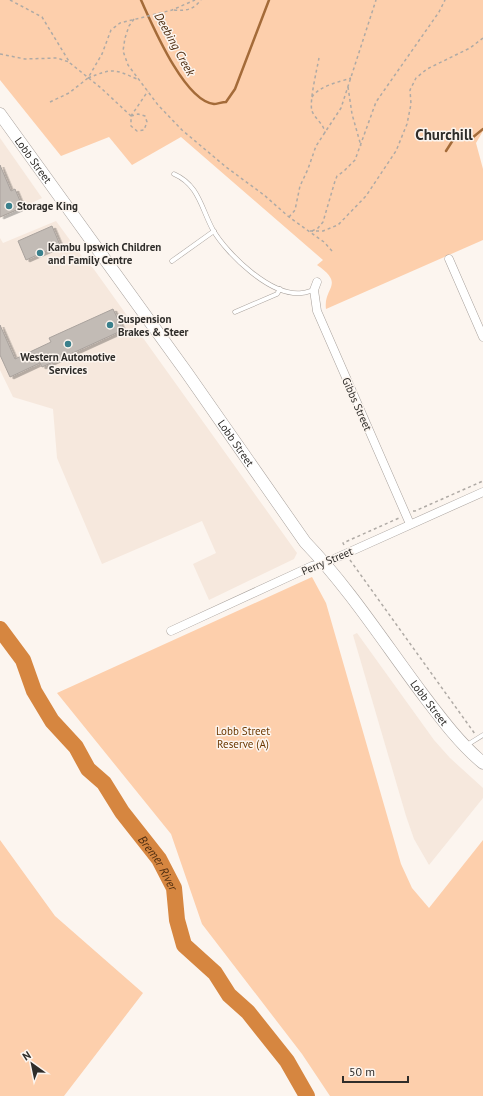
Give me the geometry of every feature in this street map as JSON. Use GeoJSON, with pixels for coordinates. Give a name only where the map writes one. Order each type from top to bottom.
{"type":"FeatureCollection","features":[{"type":"Feature","properties":{"kind":"main road","name":"Lobb Street"},"geometry":{"type":"LineString","coordinates":[[0,114],[305,542],[325,562],[351,595],[438,714],[465,746],[483,763]]}},
{"type":"Feature","properties":{"kind":"street"},"geometry":{"type":"LineString","coordinates":[[449,259],[483,337]]}},
{"type":"Feature","properties":{"kind":"street","name":"Gibbs Street"},"geometry":{"type":"LineString","coordinates":[[315,286],[317,311],[410,524]]}},
{"type":"Feature","properties":{"kind":"street","name":"Perry Street"},"geometry":{"type":"LineString","coordinates":[[171,631],[312,566],[325,562],[483,492]]}},
{"type":"Feature","properties":{"kind":"lane"},"geometry":{"type":"LineString","coordinates":[[174,174],[183,178],[193,189],[214,232],[231,254],[256,276],[280,289],[301,294],[315,286]]}},
{"type":"Feature","properties":{"kind":"lane"},"geometry":{"type":"LineString","coordinates":[[172,261],[214,232]]}},
{"type":"Feature","properties":{"kind":"lane"},"geometry":{"type":"LineString","coordinates":[[235,312],[277,294],[280,289]]}},
{"type":"Feature","properties":{"kind":"lane"},"geometry":{"type":"LineString","coordinates":[[465,746],[483,735]]}},
{"type":"Feature","properties":{"kind":"path"},"geometry":{"type":"LineString","coordinates":[[10,0],[42,17],[70,63]]}},
{"type":"Feature","properties":{"kind":"path"},"geometry":{"type":"LineString","coordinates":[[50,102],[69,94],[88,78],[102,54],[112,30],[120,23],[127,20],[172,10],[195,0]]}},
{"type":"Feature","properties":{"kind":"path"},"geometry":{"type":"LineString","coordinates":[[172,10],[184,11],[192,9],[201,0]]}},
{"type":"Feature","properties":{"kind":"path"},"geometry":{"type":"LineString","coordinates":[[289,217],[295,210],[300,186],[316,146],[325,135],[341,108],[376,0]]}},
{"type":"Feature","properties":{"kind":"path"},"geometry":{"type":"LineString","coordinates":[[310,231],[318,228],[323,222],[337,176],[344,172],[355,160],[376,102],[439,12],[445,0]]}},
{"type":"Feature","properties":{"kind":"path"},"geometry":{"type":"LineString","coordinates":[[134,19],[129,26],[123,51],[128,65],[158,105],[182,130],[226,167],[264,195],[289,217],[324,242],[332,251]]}},
{"type":"Feature","properties":{"kind":"path"},"geometry":{"type":"LineString","coordinates":[[310,231],[323,231],[338,225],[366,196],[396,150],[407,124],[411,104],[410,90],[416,78],[427,69],[470,48],[483,38]]}},
{"type":"Feature","properties":{"kind":"path"},"geometry":{"type":"LineString","coordinates":[[0,54],[25,59],[57,58],[70,63],[102,88],[130,116],[131,126],[137,131],[144,130],[147,122],[145,116],[138,114],[130,116]]}},
{"type":"Feature","properties":{"kind":"path"},"geometry":{"type":"LineString","coordinates":[[319,58],[311,99],[311,110],[324,127],[325,135]]}},
{"type":"Feature","properties":{"kind":"path"},"geometry":{"type":"LineString","coordinates":[[88,78],[111,70],[122,72],[139,80]]}},
{"type":"Feature","properties":{"kind":"path"},"geometry":{"type":"LineString","coordinates":[[311,99],[315,93],[351,78]]}},
{"type":"Feature","properties":{"kind":"path"},"geometry":{"type":"LineString","coordinates":[[348,86],[352,114],[360,146]]}},
{"type":"Feature","properties":{"kind":"path"},"geometry":{"type":"LineString","coordinates":[[130,116],[148,91]]}},
{"type":"Feature","properties":{"kind":"path"},"geometry":{"type":"LineString","coordinates":[[351,562],[478,737]]}},
{"type":"Feature","properties":{"kind":"shaded area"},"geometry":{"type":"Polygon","coordinates":[[[0,138],[42,198],[0,218],[0,138]]]}},
{"type":"Feature","properties":{"kind":"shaded area"},"geometry":{"type":"Polygon","coordinates":[[[56,221],[86,262],[93,268],[297,553],[294,559],[209,600],[193,564],[216,553],[202,521],[102,564],[57,458],[53,409],[13,397],[0,370],[0,238],[3,243],[56,221]]]}},
{"type":"Feature","properties":{"kind":"shaded area"},"geometry":{"type":"Polygon","coordinates":[[[357,633],[434,740],[450,758],[483,788],[483,798],[429,865],[414,839],[406,816],[353,635],[357,633]]]}},
{"type":"Feature","properties":{"kind":"green space"},"geometry":{"type":"Polygon","coordinates":[[[0,0],[483,0],[483,131],[476,143],[483,169],[483,240],[326,309],[327,296],[332,282],[326,272],[317,265],[323,260],[181,137],[132,165],[109,137],[61,156],[0,80],[0,0]]]}},
{"type":"Feature","properties":{"kind":"green space","name":"Lobb Street Reserve (A)"},"geometry":{"type":"Polygon","coordinates":[[[312,577],[326,603],[401,864],[412,888],[429,908],[483,840],[483,1096],[330,1096],[302,1054],[202,924],[171,834],[57,693],[312,577]]]}},
{"type":"Feature","properties":{"kind":"green space"},"geometry":{"type":"Polygon","coordinates":[[[0,840],[55,916],[143,993],[64,1096],[0,1096],[0,840]]]}},
{"type":"Feature","properties":{"kind":"building","name":"Storage King"},"geometry":{"type":"Polygon","coordinates":[[[0,165],[11,191],[15,189],[20,201],[16,203],[19,209],[0,217],[0,165]]]}},
{"type":"Feature","properties":{"kind":"building"},"geometry":{"type":"Polygon","coordinates":[[[52,226],[60,245],[26,260],[18,241],[52,226]]]}},
{"type":"Feature","properties":{"kind":"building"},"geometry":{"type":"Polygon","coordinates":[[[113,309],[123,330],[42,367],[40,363],[10,377],[0,355],[0,325],[15,359],[51,342],[49,338],[113,309]]]}},
{"type":"Feature","properties":{"kind":"waterway","name":"Deebing Creek"},"geometry":{"type":"LineString","coordinates":[[141,0],[161,43],[181,76],[191,90],[203,100],[214,104],[226,102],[235,89],[269,0]]}},
{"type":"Feature","properties":{"kind":"waterway"},"geometry":{"type":"LineString","coordinates":[[446,151],[453,140],[472,138],[483,129]]}},
{"type":"Feature","properties":{"kind":"waterway","name":"Bremer River"},"geometry":{"type":"LineString","coordinates":[[0,629],[23,660],[34,691],[52,721],[76,747],[88,769],[104,783],[122,812],[159,859],[174,888],[177,920],[184,945],[215,973],[229,995],[248,1012],[287,1061],[307,1096]]}},
{"type":"Feature","properties":{"kind":"place","name":"Storage King"},"geometry":{"type":"Point","coordinates":[9,206]}},
{"type":"Feature","properties":{"kind":"place","name":"Kambu Ipswich Children and Family Centre"},"geometry":{"type":"Point","coordinates":[40,253]}},
{"type":"Feature","properties":{"kind":"place","name":"Suspension Brakes & Steer"},"geometry":{"type":"Point","coordinates":[110,325]}},
{"type":"Feature","properties":{"kind":"place","name":"Western Automotive Services"},"geometry":{"type":"Point","coordinates":[68,344]}},
{"type":"Feature","properties":{"kind":"district","name":"Churchill"},"geometry":{"type":"Point","coordinates":[444,134]}}]}
